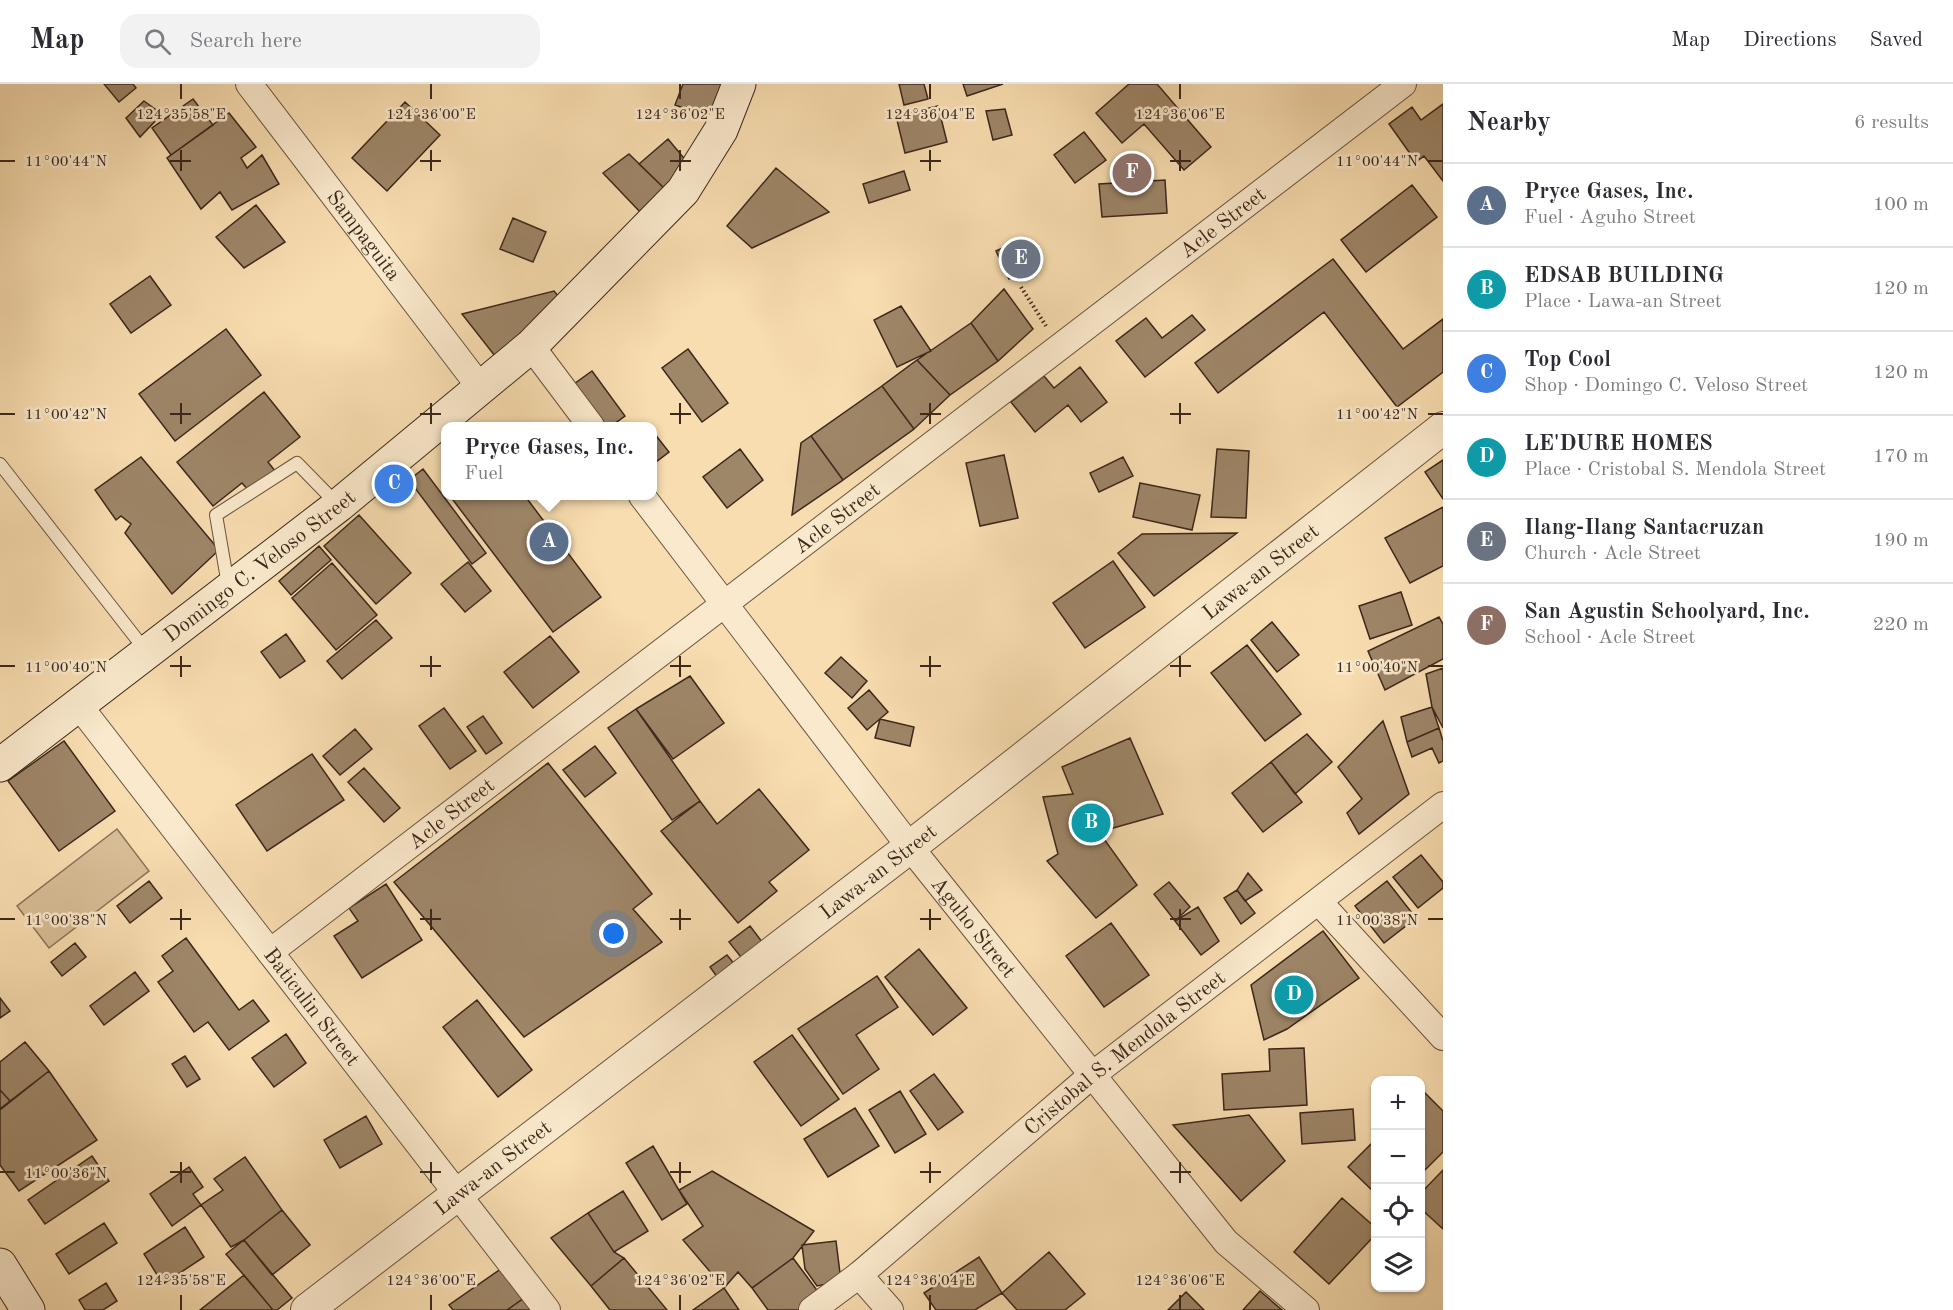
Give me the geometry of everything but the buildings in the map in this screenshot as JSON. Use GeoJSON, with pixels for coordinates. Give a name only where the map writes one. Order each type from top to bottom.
{"type":"FeatureCollection","features":[{"type":"Feature","properties":{"kind":"main road","name":"Domingo C. Veloso Street"},"geometry":{"type":"LineString","coordinates":[[0,765],[76,703],[339,505],[531,346],[683,191],[721,130],[739,84]]}},
{"type":"Feature","properties":{"kind":"main road"},"geometry":{"type":"LineString","coordinates":[[0,1265],[28,1310]]}},
{"type":"Feature","properties":{"kind":"street","name":"Sampaguita"},"geometry":{"type":"LineString","coordinates":[[249,84],[480,387]]}},
{"type":"Feature","properties":{"kind":"street","name":"Acle Street"},"geometry":{"type":"LineString","coordinates":[[270,952],[1403,84]]}},
{"type":"Feature","properties":{"kind":"street"},"geometry":{"type":"LineString","coordinates":[[531,346],[588,422]]}},
{"type":"Feature","properties":{"kind":"street","name":"Lawa-an Street"},"geometry":{"type":"LineString","coordinates":[[307,1310],[910,847],[1443,428]]}},
{"type":"Feature","properties":{"kind":"street","name":"Aguho Street"},"geometry":{"type":"LineString","coordinates":[[646,500],[723,605],[910,847],[1226,1242],[1306,1310]]}},
{"type":"Feature","properties":{"kind":"street","name":"Baticulin Street"},"geometry":{"type":"LineString","coordinates":[[76,703],[548,1310]]}},
{"type":"Feature","properties":{"kind":"street","name":"Cristobal S. Mendola Street"},"geometry":{"type":"LineString","coordinates":[[812,1310],[859,1275],[1091,1076],[1443,805]]}},
{"type":"Feature","properties":{"kind":"street"},"geometry":{"type":"LineString","coordinates":[[1319,902],[1443,1037]]}},
{"type":"Feature","properties":{"kind":"street"},"geometry":{"type":"LineString","coordinates":[[859,1275],[890,1310]]}},
{"type":"Feature","properties":{"kind":"lane"},"geometry":{"type":"LineString","coordinates":[[0,464],[147,651]]}},
{"type":"Feature","properties":{"kind":"lane"},"geometry":{"type":"LineString","coordinates":[[229,589],[216,515],[297,464],[339,505]]}},
{"type":"Feature","properties":{"kind":"path"},"geometry":{"type":"LineString","coordinates":[[1021,287],[1060,347]]}},
{"type":"Feature","properties":{"kind":"shaded area"},"geometry":{"type":"Polygon","coordinates":[[[117,829],[149,871],[49,948],[17,906],[117,829]]]}},
{"type":"Feature","properties":{"kind":"place","name":"San Agustin Schoolyard, Inc."},"geometry":{"type":"Point","coordinates":[1132,173]}},
{"type":"Feature","properties":{"kind":"place","name":"Ilang-Ilang Santacruzan"},"geometry":{"type":"Point","coordinates":[1021,259]}},
{"type":"Feature","properties":{"kind":"place","name":"Top Cool"},"geometry":{"type":"Point","coordinates":[394,484]}},
{"type":"Feature","properties":{"kind":"place","name":"Pryce Gases, Inc."},"geometry":{"type":"Point","coordinates":[549,542]}},
{"type":"Feature","properties":{"kind":"place","name":"EDSAB BUILDING"},"geometry":{"type":"Point","coordinates":[1091,823]}},
{"type":"Feature","properties":{"kind":"place","name":"LE'DURE HOMES"},"geometry":{"type":"Point","coordinates":[1294,995]}}]}
